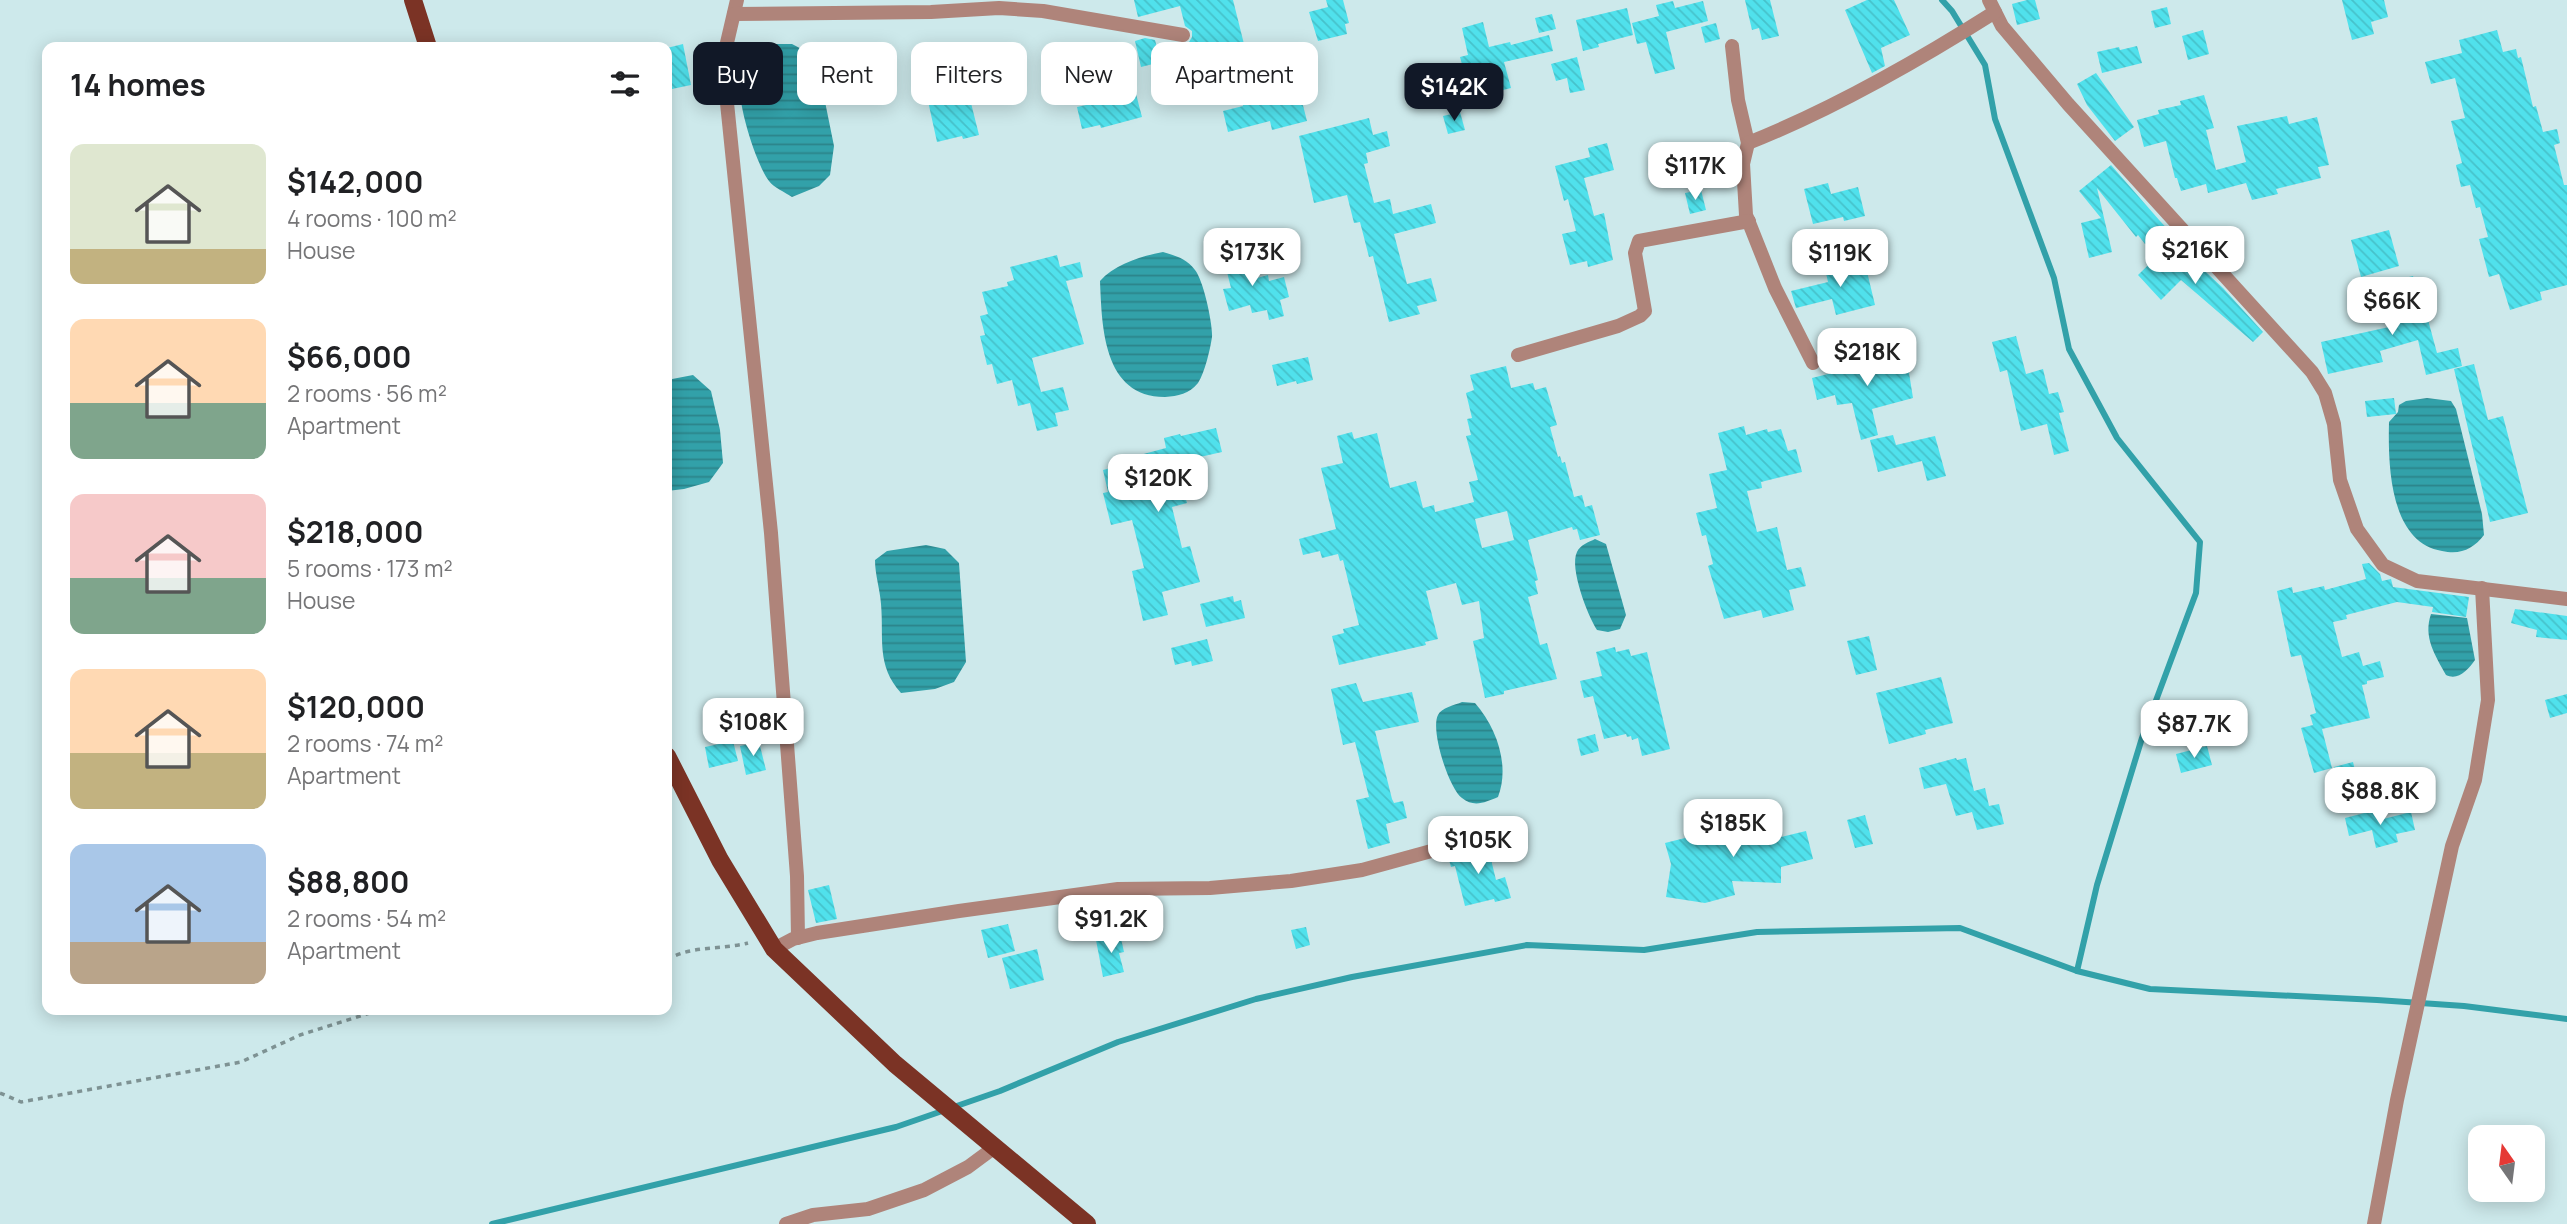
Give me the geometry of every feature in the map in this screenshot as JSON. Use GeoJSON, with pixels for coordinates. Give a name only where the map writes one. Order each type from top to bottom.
{"type":"FeatureCollection","features":[{"type":"Feature","properties":{"kind":"main road"},"geometry":{"type":"LineString","coordinates":[[413,0],[426,42]]}},
{"type":"Feature","properties":{"kind":"main road"},"geometry":{"type":"LineString","coordinates":[[672,766],[720,860],[771,943],[895,1063],[1087,1224]]}},
{"type":"Feature","properties":{"kind":"street"},"geometry":{"type":"LineString","coordinates":[[797,938],[797,876],[771,533],[727,103],[726,47],[736,7],[931,12],[999,8],[1043,11],[1183,35]]}},
{"type":"Feature","properties":{"kind":"street"},"geometry":{"type":"LineString","coordinates":[[1748,143],[1800,121],[1922,57],[1989,11],[2068,104],[2312,372],[2325,393],[2334,424],[2340,480],[2357,529],[2384,565],[2417,581],[2567,599]]}},
{"type":"Feature","properties":{"kind":"street"},"geometry":{"type":"LineString","coordinates":[[1732,46],[1738,100],[1748,143],[1743,164],[1744,196],[1749,221],[1775,288],[1813,363]]}},
{"type":"Feature","properties":{"kind":"street"},"geometry":{"type":"LineString","coordinates":[[1518,355],[1618,326],[1640,316],[1645,311],[1635,253],[1639,241],[1749,221]]}},
{"type":"Feature","properties":{"kind":"street"},"geometry":{"type":"LineString","coordinates":[[2374,1224],[2397,1100],[2452,846],[2475,780],[2488,700],[2482,588]]}},
{"type":"Feature","properties":{"kind":"street"},"geometry":{"type":"LineString","coordinates":[[771,943],[959,911],[1118,888],[1210,888],[1291,881],[1362,870],[1435,850]]}},
{"type":"Feature","properties":{"kind":"street"},"geometry":{"type":"LineString","coordinates":[[786,1224],[813,1215],[868,1209],[924,1190],[968,1167],[995,1147]]}},
{"type":"Feature","properties":{"kind":"path"},"geometry":{"type":"LineString","coordinates":[[672,957],[680,952],[771,943]]}},
{"type":"Feature","properties":{"kind":"path"},"geometry":{"type":"LineString","coordinates":[[0,1093],[21,1102],[241,1062],[300,1035],[363,1015]]}},
{"type":"Feature","properties":{"kind":"water"},"geometry":{"type":"Polygon","coordinates":[[[783,44],[797,47],[797,105],[826,105],[834,146],[830,175],[819,186],[792,197],[777,188],[763,171],[741,105],[783,105],[783,44]]]}},
{"type":"Feature","properties":{"kind":"water"},"geometry":{"type":"Polygon","coordinates":[[[1163,252],[1184,260],[1198,275],[1207,302],[1212,337],[1198,383],[1183,394],[1165,397],[1144,394],[1129,385],[1118,372],[1105,338],[1100,281],[1121,265],[1163,252]]]}},
{"type":"Feature","properties":{"kind":"water"},"geometry":{"type":"Polygon","coordinates":[[[693,375],[711,391],[720,430],[723,463],[709,482],[672,490],[672,379],[693,375]]]}},
{"type":"Feature","properties":{"kind":"water"},"geometry":{"type":"Polygon","coordinates":[[[2427,398],[2451,401],[2456,409],[2482,514],[2484,535],[2471,547],[2461,551],[2442,551],[2424,545],[2411,533],[2395,499],[2389,459],[2389,422],[2398,412],[2399,405],[2406,401],[2427,398]]]}},
{"type":"Feature","properties":{"kind":"water"},"geometry":{"type":"Polygon","coordinates":[[[1595,539],[1606,544],[1626,615],[1620,629],[1608,632],[1597,630],[1593,623],[1575,569],[1578,550],[1595,539]]]}},
{"type":"Feature","properties":{"kind":"water"},"geometry":{"type":"Polygon","coordinates":[[[926,545],[945,549],[959,563],[966,662],[954,682],[935,689],[901,693],[893,683],[884,662],[881,604],[875,560],[887,551],[926,545]]]}},
{"type":"Feature","properties":{"kind":"water"},"geometry":{"type":"Polygon","coordinates":[[[2431,614],[2467,618],[2475,660],[2459,676],[2446,675],[2434,653],[2428,630],[2431,614]]]}},
{"type":"Feature","properties":{"kind":"water"},"geometry":{"type":"Polygon","coordinates":[[[1462,702],[1475,703],[1490,724],[1499,748],[1503,773],[1501,785],[1498,797],[1489,801],[1471,803],[1462,798],[1447,772],[1439,745],[1436,723],[1438,715],[1462,702]]]}},
{"type":"Feature","properties":{"kind":"building"},"geometry":{"type":"Polygon","coordinates":[[[1134,0],[1233,0],[1244,42],[1189,42],[1192,31],[1185,26],[1180,6],[1138,17],[1134,0]]]}},
{"type":"Feature","properties":{"kind":"building"},"geometry":{"type":"Polygon","coordinates":[[[1326,0],[1343,0],[1349,23],[1345,24],[1347,34],[1318,41],[1309,12],[1328,7],[1326,0]]]}},
{"type":"Feature","properties":{"kind":"building"},"geometry":{"type":"Polygon","coordinates":[[[1745,0],[1770,0],[1779,36],[1762,40],[1759,28],[1752,30],[1745,0]]]}},
{"type":"Feature","properties":{"kind":"building"},"geometry":{"type":"Polygon","coordinates":[[[1867,0],[1894,0],[1910,35],[1881,48],[1885,66],[1872,73],[1845,10],[1867,0]]]}},
{"type":"Feature","properties":{"kind":"building"},"geometry":{"type":"Polygon","coordinates":[[[2035,0],[2040,19],[2017,25],[2012,4],[2035,0]]]}},
{"type":"Feature","properties":{"kind":"building"},"geometry":{"type":"Polygon","coordinates":[[[2342,0],[2384,0],[2388,17],[2371,22],[2374,34],[2352,40],[2342,0]]]}},
{"type":"Feature","properties":{"kind":"building"},"geometry":{"type":"Polygon","coordinates":[[[1673,1],[1675,8],[1703,1],[1708,21],[1666,32],[1675,69],[1655,74],[1646,42],[1637,44],[1632,23],[1659,16],[1656,5],[1673,1]]]}},
{"type":"Feature","properties":{"kind":"building"},"geometry":{"type":"Polygon","coordinates":[[[2167,7],[2171,24],[2155,28],[2151,11],[2167,7]]]}},
{"type":"Feature","properties":{"kind":"building"},"geometry":{"type":"Polygon","coordinates":[[[1627,8],[1633,35],[1583,51],[1576,20],[1627,8]]]}},
{"type":"Feature","properties":{"kind":"building"},"geometry":{"type":"Polygon","coordinates":[[[1552,14],[1556,29],[1539,33],[1535,18],[1552,14]]]}},
{"type":"Feature","properties":{"kind":"building"},"geometry":{"type":"Polygon","coordinates":[[[1483,22],[1489,47],[1510,42],[1511,45],[1549,35],[1553,51],[1504,62],[1511,88],[1471,98],[1460,57],[1468,55],[1462,28],[1483,22]]]}},
{"type":"Feature","properties":{"kind":"building"},"geometry":{"type":"Polygon","coordinates":[[[1716,23],[1720,39],[1705,43],[1701,27],[1716,23]]]}},
{"type":"Feature","properties":{"kind":"building"},"geometry":{"type":"Polygon","coordinates":[[[2203,30],[2209,54],[2188,60],[2182,36],[2203,30]]]}},
{"type":"Feature","properties":{"kind":"building"},"geometry":{"type":"Polygon","coordinates":[[[2497,30],[2503,52],[2516,49],[2518,58],[2521,57],[2533,107],[2536,106],[2543,132],[2557,129],[2560,143],[2554,145],[2564,185],[2567,185],[2567,285],[2540,292],[2542,300],[2510,310],[2499,274],[2489,277],[2479,239],[2488,237],[2480,207],[2476,208],[2470,185],[2461,187],[2456,165],[2462,163],[2451,121],[2465,118],[2455,78],[2431,84],[2425,62],[2462,53],[2459,40],[2497,30]]]}},
{"type":"Feature","properties":{"kind":"building"},"geometry":{"type":"Polygon","coordinates":[[[1145,38],[1155,40],[1151,42],[1151,64],[1141,67],[1135,41],[1145,38]]]}},
{"type":"Feature","properties":{"kind":"building"},"geometry":{"type":"Polygon","coordinates":[[[683,44],[691,85],[672,89],[672,47],[683,44]]]}},
{"type":"Feature","properties":{"kind":"building"},"geometry":{"type":"Polygon","coordinates":[[[2137,46],[2142,63],[2102,73],[2097,52],[2137,46]]]}},
{"type":"Feature","properties":{"kind":"building"},"geometry":{"type":"Polygon","coordinates":[[[1577,57],[1585,90],[1570,93],[1567,78],[1556,81],[1551,64],[1577,57]]]}},
{"type":"Feature","properties":{"kind":"building"},"geometry":{"type":"Polygon","coordinates":[[[2096,73],[2134,127],[2115,141],[2087,105],[2077,84],[2096,73]]]}},
{"type":"Feature","properties":{"kind":"building"},"geometry":{"type":"Polygon","coordinates":[[[2204,95],[2214,128],[2206,130],[2216,170],[2246,162],[2237,126],[2287,116],[2289,124],[2317,117],[2329,165],[2318,167],[2321,178],[2276,189],[2278,194],[2252,200],[2246,183],[2208,193],[2206,184],[2181,191],[2166,141],[2144,147],[2137,120],[2159,114],[2158,110],[2181,105],[2180,101],[2204,95]]]}},
{"type":"Feature","properties":{"kind":"building"},"geometry":{"type":"Polygon","coordinates":[[[1137,98],[1142,117],[1101,128],[1100,125],[1082,129],[1077,107],[1137,105],[1137,98]]]}},
{"type":"Feature","properties":{"kind":"building"},"geometry":{"type":"Polygon","coordinates":[[[929,105],[972,105],[979,135],[937,142],[929,105]]]}},
{"type":"Feature","properties":{"kind":"building"},"geometry":{"type":"Polygon","coordinates":[[[1303,105],[1307,121],[1272,130],[1270,121],[1228,132],[1223,111],[1243,106],[1303,105]]]}},
{"type":"Feature","properties":{"kind":"building"},"geometry":{"type":"Polygon","coordinates":[[[1460,112],[1465,130],[1448,134],[1443,116],[1460,112]]]}},
{"type":"Feature","properties":{"kind":"building"},"geometry":{"type":"Polygon","coordinates":[[[1369,118],[1373,135],[1387,131],[1390,146],[1366,153],[1368,163],[1364,164],[1374,203],[1390,199],[1393,214],[1431,204],[1436,223],[1394,234],[1407,284],[1431,278],[1437,301],[1417,306],[1420,314],[1389,322],[1373,256],[1369,257],[1360,222],[1354,223],[1347,195],[1314,203],[1299,136],[1369,118]]]}},
{"type":"Feature","properties":{"kind":"building"},"geometry":{"type":"Polygon","coordinates":[[[1607,143],[1614,170],[1584,178],[1594,216],[1604,213],[1613,260],[1588,267],[1587,261],[1570,265],[1562,234],[1576,231],[1568,199],[1564,201],[1555,166],[1590,157],[1588,148],[1607,143]]]}},
{"type":"Feature","properties":{"kind":"building"},"geometry":{"type":"Polygon","coordinates":[[[2111,165],[2175,237],[2145,244],[2138,235],[2136,237],[2097,188],[2112,252],[2089,258],[2081,223],[2101,218],[2079,191],[2111,165]]]}},
{"type":"Feature","properties":{"kind":"building"},"geometry":{"type":"Polygon","coordinates":[[[1828,183],[1831,194],[1858,187],[1865,216],[1844,221],[1843,217],[1813,224],[1804,189],[1828,183]]]}},
{"type":"Feature","properties":{"kind":"building"},"geometry":{"type":"Polygon","coordinates":[[[1701,190],[1706,210],[1690,214],[1685,193],[1701,190]]]}},
{"type":"Feature","properties":{"kind":"building"},"geometry":{"type":"Polygon","coordinates":[[[2389,230],[2399,266],[2361,277],[2351,240],[2389,230]]]}},
{"type":"Feature","properties":{"kind":"building"},"geometry":{"type":"Polygon","coordinates":[[[2176,238],[2192,259],[2263,332],[2253,342],[2181,280],[2161,300],[2138,275],[2176,238]]]}},
{"type":"Feature","properties":{"kind":"building"},"geometry":{"type":"Polygon","coordinates":[[[1242,247],[1249,276],[1256,275],[1257,278],[1268,275],[1269,281],[1284,277],[1289,297],[1280,300],[1284,316],[1269,320],[1267,310],[1252,313],[1250,305],[1229,311],[1223,289],[1231,288],[1222,252],[1242,247]]]}},
{"type":"Feature","properties":{"kind":"building"},"geometry":{"type":"Polygon","coordinates":[[[1057,255],[1060,267],[1080,262],[1083,277],[1066,281],[1084,344],[1032,358],[1041,392],[1063,387],[1069,410],[1055,413],[1058,426],[1037,431],[1030,403],[1018,406],[1012,380],[997,384],[992,364],[987,365],[980,336],[985,335],[980,316],[988,314],[982,292],[1008,286],[1007,282],[1014,280],[1010,267],[1057,255]]]}},
{"type":"Feature","properties":{"kind":"building"},"geometry":{"type":"Polygon","coordinates":[[[1864,259],[1875,305],[1836,315],[1832,299],[1796,308],[1791,291],[1828,282],[1825,269],[1864,259]]]}},
{"type":"Feature","properties":{"kind":"building"},"geometry":{"type":"Polygon","coordinates":[[[2413,276],[2437,353],[2458,348],[2462,366],[2426,375],[2418,340],[2380,351],[2383,362],[2328,374],[2321,342],[2398,325],[2389,282],[2413,276]]]}},
{"type":"Feature","properties":{"kind":"building"},"geometry":{"type":"Polygon","coordinates":[[[2016,336],[2026,374],[2043,369],[2049,394],[2058,392],[2064,412],[2059,413],[2069,451],[2054,455],[2047,424],[2021,431],[2007,370],[2000,372],[1992,342],[2016,336]]]}},
{"type":"Feature","properties":{"kind":"building"},"geometry":{"type":"Polygon","coordinates":[[[1896,351],[1898,362],[1907,360],[1913,398],[1872,409],[1878,435],[1861,440],[1852,403],[1837,405],[1835,395],[1817,400],[1812,378],[1832,373],[1831,369],[1867,363],[1866,358],[1896,351]]]}},
{"type":"Feature","properties":{"kind":"building"},"geometry":{"type":"Polygon","coordinates":[[[1308,357],[1313,380],[1277,386],[1272,365],[1308,357]]]}},
{"type":"Feature","properties":{"kind":"building"},"geometry":{"type":"Polygon","coordinates":[[[2474,364],[2488,420],[2503,416],[2528,513],[2490,522],[2454,369],[2474,364]]]}},
{"type":"Feature","properties":{"kind":"building"},"geometry":{"type":"Polygon","coordinates":[[[1506,366],[1511,388],[1533,383],[1535,390],[1546,387],[1557,425],[1550,427],[1558,457],[1560,456],[1562,463],[1565,462],[1574,497],[1582,495],[1585,507],[1592,505],[1600,535],[1580,540],[1577,529],[1573,530],[1572,527],[1528,540],[1538,580],[1535,581],[1538,594],[1528,597],[1540,645],[1547,643],[1557,679],[1485,698],[1473,641],[1484,638],[1479,601],[1462,605],[1456,583],[1426,591],[1438,639],[1425,642],[1426,645],[1339,665],[1332,636],[1344,633],[1343,629],[1359,625],[1343,560],[1340,561],[1338,554],[1322,558],[1320,551],[1303,555],[1299,539],[1336,529],[1321,468],[1343,463],[1337,436],[1352,432],[1354,439],[1377,433],[1390,488],[1416,481],[1423,508],[1434,505],[1435,512],[1474,502],[1469,482],[1478,480],[1466,436],[1471,435],[1467,419],[1472,418],[1466,393],[1474,390],[1470,375],[1506,366]],[[1507,511],[1475,519],[1482,548],[1514,540],[1507,511]]]}},
{"type":"Feature","properties":{"kind":"building"},"geometry":{"type":"Polygon","coordinates":[[[2394,398],[2396,414],[2367,417],[2365,401],[2394,398]]]}},
{"type":"Feature","properties":{"kind":"building"},"geometry":{"type":"Polygon","coordinates":[[[1744,426],[1746,435],[1767,429],[1768,432],[1781,429],[1788,451],[1796,449],[1802,472],[1761,482],[1762,488],[1747,491],[1757,532],[1777,527],[1787,570],[1801,567],[1806,586],[1789,590],[1794,610],[1763,618],[1761,610],[1724,619],[1708,566],[1713,564],[1706,535],[1702,536],[1696,513],[1717,508],[1709,474],[1727,470],[1718,433],[1744,426]]]}},
{"type":"Feature","properties":{"kind":"building"},"geometry":{"type":"Polygon","coordinates":[[[1216,428],[1222,452],[1191,459],[1192,463],[1181,465],[1187,488],[1183,489],[1187,503],[1172,507],[1182,548],[1190,546],[1200,582],[1162,592],[1168,615],[1143,621],[1132,571],[1144,568],[1132,520],[1111,525],[1103,493],[1108,492],[1103,470],[1122,465],[1121,460],[1166,448],[1164,438],[1216,428]]]}},
{"type":"Feature","properties":{"kind":"building"},"geometry":{"type":"Polygon","coordinates":[[[1893,435],[1896,445],[1935,436],[1946,476],[1927,481],[1922,461],[1878,472],[1870,440],[1893,435]]]}},
{"type":"Feature","properties":{"kind":"building"},"geometry":{"type":"Polygon","coordinates":[[[2369,563],[2380,574],[2382,581],[2391,579],[2393,587],[2469,597],[2466,617],[2432,612],[2433,607],[2397,602],[2346,615],[2347,619],[2333,622],[2342,657],[2359,652],[2363,666],[2380,661],[2384,677],[2362,685],[2370,718],[2322,729],[2332,768],[2314,773],[2301,728],[2313,725],[2310,715],[2316,713],[2301,655],[2291,657],[2277,591],[2292,587],[2293,593],[2324,586],[2325,590],[2366,579],[2362,564],[2369,563]]]}},
{"type":"Feature","properties":{"kind":"building"},"geometry":{"type":"Polygon","coordinates":[[[1233,596],[1234,602],[1241,600],[1245,618],[1206,627],[1200,604],[1233,596]]]}},
{"type":"Feature","properties":{"kind":"building"},"geometry":{"type":"Polygon","coordinates":[[[2515,609],[2567,616],[2567,640],[2536,637],[2537,630],[2511,623],[2515,609]]]}},
{"type":"Feature","properties":{"kind":"building"},"geometry":{"type":"Polygon","coordinates":[[[1869,636],[1877,670],[1856,675],[1847,641],[1869,636]]]}},
{"type":"Feature","properties":{"kind":"building"},"geometry":{"type":"Polygon","coordinates":[[[1207,639],[1213,661],[1192,666],[1191,661],[1175,665],[1171,648],[1207,639]]]}},
{"type":"Feature","properties":{"kind":"building"},"geometry":{"type":"Polygon","coordinates":[[[1615,647],[1616,652],[1629,649],[1631,656],[1647,652],[1670,749],[1642,756],[1638,738],[1632,740],[1631,736],[1627,737],[1626,734],[1604,739],[1593,696],[1584,698],[1580,681],[1602,676],[1596,652],[1615,647]]]}},
{"type":"Feature","properties":{"kind":"building"},"geometry":{"type":"Polygon","coordinates":[[[1941,677],[1953,723],[1889,744],[1876,693],[1941,677]]]}},
{"type":"Feature","properties":{"kind":"building"},"geometry":{"type":"Polygon","coordinates":[[[1356,683],[1363,702],[1412,692],[1419,722],[1375,731],[1392,799],[1394,803],[1403,801],[1407,818],[1386,824],[1390,843],[1368,849],[1356,800],[1369,797],[1355,742],[1343,745],[1331,689],[1356,683]]]}},
{"type":"Feature","properties":{"kind":"building"},"geometry":{"type":"Polygon","coordinates":[[[2567,694],[2567,713],[2550,718],[2545,700],[2567,694]]]}},
{"type":"Feature","properties":{"kind":"building"},"geometry":{"type":"Polygon","coordinates":[[[1595,734],[1599,751],[1581,756],[1577,739],[1595,734]]]}},
{"type":"Feature","properties":{"kind":"building"},"geometry":{"type":"Polygon","coordinates":[[[733,741],[738,761],[709,768],[705,747],[733,741]]]}},
{"type":"Feature","properties":{"kind":"building"},"geometry":{"type":"Polygon","coordinates":[[[759,742],[766,770],[746,775],[740,746],[759,742]]]}},
{"type":"Feature","properties":{"kind":"building"},"geometry":{"type":"Polygon","coordinates":[[[2207,746],[2212,765],[2181,773],[2176,754],[2207,746]]]}},
{"type":"Feature","properties":{"kind":"building"},"geometry":{"type":"Polygon","coordinates":[[[1966,758],[1974,791],[1985,788],[1989,806],[1999,804],[2004,824],[1977,830],[1972,812],[1956,816],[1946,784],[1924,789],[1919,768],[1966,758]]]}},
{"type":"Feature","properties":{"kind":"building"},"geometry":{"type":"Polygon","coordinates":[[[2353,762],[2357,778],[2338,783],[2334,767],[2353,762]]]}},
{"type":"Feature","properties":{"kind":"building"},"geometry":{"type":"Polygon","coordinates":[[[2376,810],[2379,820],[2411,812],[2415,830],[2396,834],[2398,842],[2376,848],[2372,830],[2349,836],[2345,818],[2376,810]]]}},
{"type":"Feature","properties":{"kind":"building"},"geometry":{"type":"Polygon","coordinates":[[[1776,813],[1781,837],[1806,831],[1813,859],[1781,867],[1781,883],[1732,881],[1735,895],[1705,903],[1666,897],[1671,864],[1665,843],[1693,836],[1695,843],[1723,836],[1721,824],[1776,813]]]}},
{"type":"Feature","properties":{"kind":"building"},"geometry":{"type":"Polygon","coordinates":[[[1865,815],[1873,844],[1855,848],[1847,820],[1865,815]]]}},
{"type":"Feature","properties":{"kind":"building"},"geometry":{"type":"Polygon","coordinates":[[[1487,843],[1496,880],[1505,877],[1511,898],[1465,906],[1455,866],[1451,867],[1447,853],[1487,843]]]}},
{"type":"Feature","properties":{"kind":"building"},"geometry":{"type":"Polygon","coordinates":[[[829,885],[837,919],[816,923],[808,890],[829,885]]]}},
{"type":"Feature","properties":{"kind":"building"},"geometry":{"type":"Polygon","coordinates":[[[1008,924],[1015,951],[988,958],[981,930],[1008,924]]]}},
{"type":"Feature","properties":{"kind":"building"},"geometry":{"type":"Polygon","coordinates":[[[1306,927],[1310,945],[1296,949],[1291,930],[1306,927]]]}},
{"type":"Feature","properties":{"kind":"building"},"geometry":{"type":"Polygon","coordinates":[[[1120,934],[1124,952],[1119,953],[1124,972],[1103,977],[1096,940],[1120,934]]]}},
{"type":"Feature","properties":{"kind":"building"},"geometry":{"type":"Polygon","coordinates":[[[1037,949],[1044,980],[1010,989],[1002,958],[1037,949]]]}},
{"type":"Feature","properties":{"kind":"waterway"},"geometry":{"type":"LineString","coordinates":[[1942,0],[1952,11],[1985,65],[1995,119],[2054,278],[2069,349],[2117,438],[2200,542],[2196,593],[2142,738],[2097,885],[2077,971]]}},
{"type":"Feature","properties":{"kind":"waterway"},"geometry":{"type":"LineString","coordinates":[[492,1224],[896,1127],[1000,1091],[1118,1042],[1256,999],[1352,977],[1527,945],[1644,950],[1757,932],[1960,928],[2077,971],[2150,989],[2464,1006],[2567,1019]]}}]}
